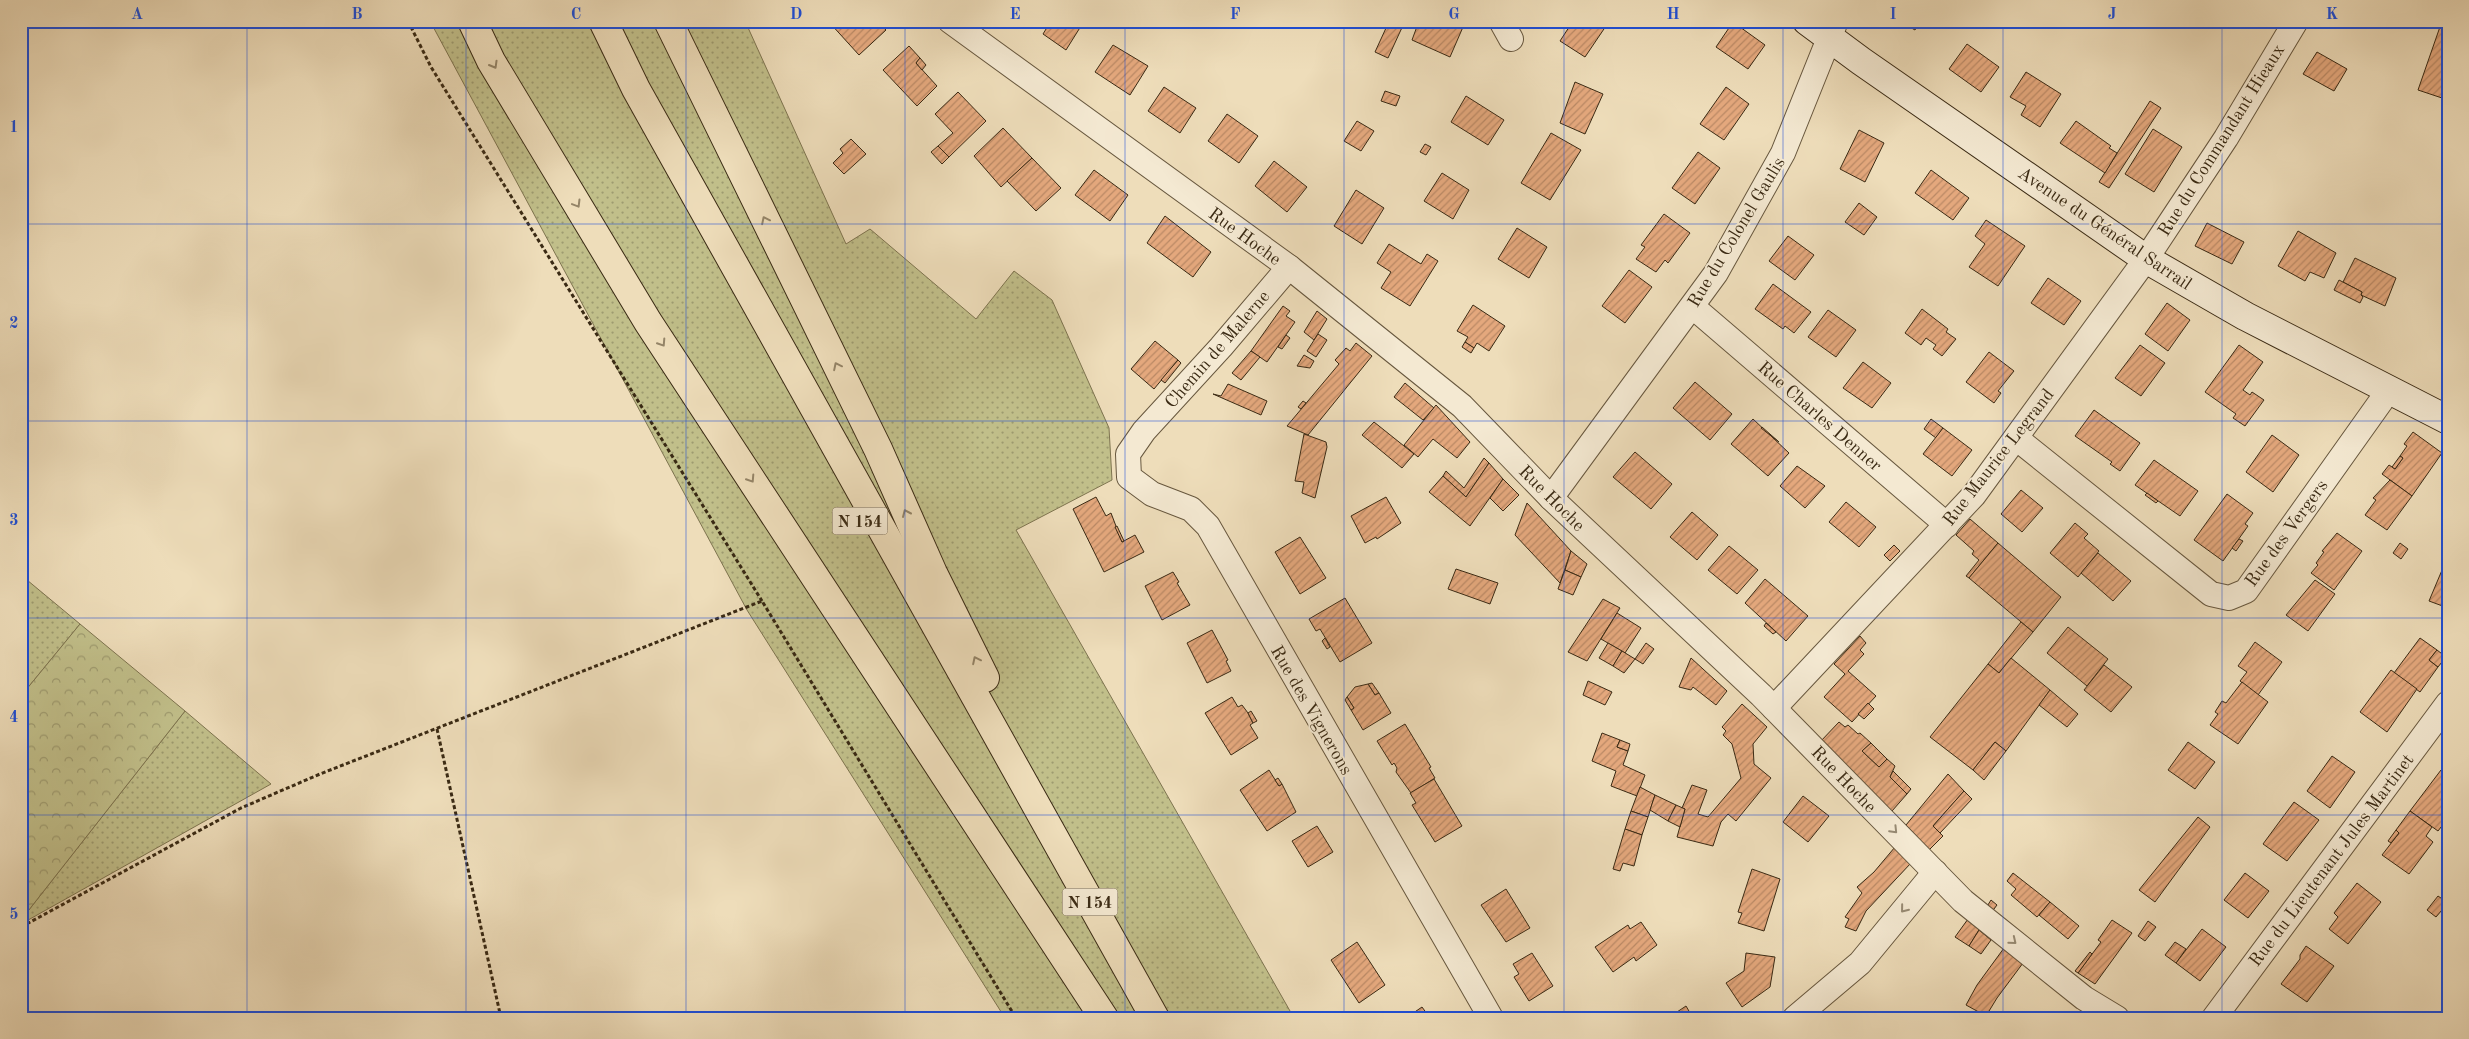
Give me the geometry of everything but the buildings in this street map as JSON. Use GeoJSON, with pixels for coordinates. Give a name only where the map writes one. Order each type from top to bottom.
{"type":"FeatureCollection","features":[{"type":"Feature","properties":{"kind":"main road"},"geometry":{"type":"LineString","coordinates":[[472,21],[491,60],[648,322],[1104,1018]]}},
{"type":"Feature","properties":{"kind":"main road","name":"N 154"},"geometry":{"type":"LineString","coordinates":[[587,21],[615,79],[1139,1018]]}},
{"type":"Feature","properties":{"kind":"main road","name":"N 154"},"geometry":{"type":"LineString","coordinates":[[603,21],[636,89],[1154,1018]]}},
{"type":"Feature","properties":{"kind":"main road"},"geometry":{"type":"LineString","coordinates":[[668,21],[878,449],[933,574],[1007,722],[1034,802]]}},
{"type":"Feature","properties":{"kind":"street","name":"Rue Hoche"},"geometry":{"type":"LineString","coordinates":[[950,21],[1288,267],[1462,406],[1551,498],[1774,708],[1963,900],[2077,992],[2117,1018]]}},
{"type":"Feature","properties":{"kind":"street","name":"Avenue du Général Sarrail"},"geometry":{"type":"LineString","coordinates":[[1807,21],[1833,30],[2146,259],[2245,316],[2448,420]]}},
{"type":"Feature","properties":{"kind":"street","name":"Rue du Commandant Hieaux"},"geometry":{"type":"LineString","coordinates":[[2146,259],[2226,138],[2296,21]]}},
{"type":"Feature","properties":{"kind":"street","name":"Rue du Colonel Gaulis"},"geometry":{"type":"LineString","coordinates":[[1551,498],[1595,436],[1693,307],[1716,273],[1783,153],[1833,30]]}},
{"type":"Feature","properties":{"kind":"street","name":"Rue Maurice Legrand"},"geometry":{"type":"LineString","coordinates":[[1774,708],[1974,495],[2146,259]]}},
{"type":"Feature","properties":{"kind":"street","name":"Chemin de Malerne"},"geometry":{"type":"LineString","coordinates":[[1144,430],[1221,347],[1288,267]]}},
{"type":"Feature","properties":{"kind":"street","name":"Rue Charles Denner"},"geometry":{"type":"LineString","coordinates":[[1693,307],[1947,525]]}},
{"type":"Feature","properties":{"kind":"street","name":"Rue des Vergers"},"geometry":{"type":"LineString","coordinates":[[2016,438],[2211,594],[2229,598],[2246,591],[2389,390]]}},
{"type":"Feature","properties":{"kind":"street","name":"Rue des Vignerons"},"geometry":{"type":"LineString","coordinates":[[1144,430],[1128,454],[1129,477],[1152,494],[1191,510],[1208,526],[1359,792],[1491,1018]]}},
{"type":"Feature","properties":{"kind":"street","name":"Rue du Lieutenant Jules Martinet"},"geometry":{"type":"LineString","coordinates":[[2214,1018],[2448,703]]}},
{"type":"Feature","properties":{"kind":"street"},"geometry":{"type":"LineString","coordinates":[[1795,1018],[1860,963],[1935,872]]}},
{"type":"Feature","properties":{"kind":"path"},"geometry":{"type":"LineString","coordinates":[[408,21],[437,75],[762,601],[1016,1018]]}},
{"type":"Feature","properties":{"kind":"path"},"geometry":{"type":"LineString","coordinates":[[21,927],[241,808],[320,774],[762,601]]}},
{"type":"Feature","properties":{"kind":"path"},"geometry":{"type":"LineString","coordinates":[[437,729],[501,1018]]}},
{"type":"Feature","properties":{"kind":"green space"},"geometry":{"type":"Polygon","coordinates":[[[430,21],[745,21],[846,244],[870,229],[976,319],[1014,271],[1052,300],[1109,428],[1112,480],[1016,530],[1294,1018],[1005,1018],[747,610],[430,21]]]}},
{"type":"Feature","properties":{"kind":"green space"},"geometry":{"type":"Polygon","coordinates":[[[21,575],[80,624],[21,696],[21,575]]]}},
{"type":"Feature","properties":{"kind":"green space"},"geometry":{"type":"Polygon","coordinates":[[[80,624],[185,711],[21,920],[21,696],[80,624]]]}},
{"type":"Feature","properties":{"kind":"green space"},"geometry":{"type":"Polygon","coordinates":[[[185,711],[271,784],[21,924],[21,920],[185,711]]]}}]}
